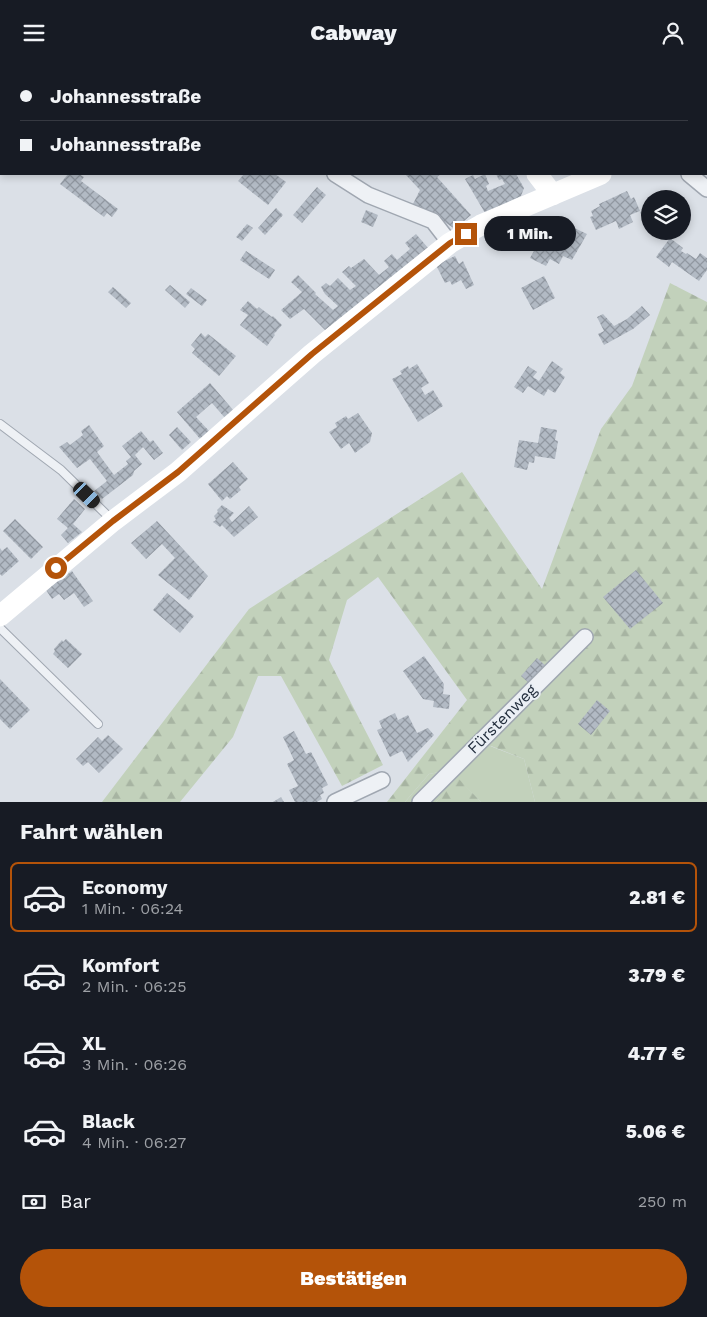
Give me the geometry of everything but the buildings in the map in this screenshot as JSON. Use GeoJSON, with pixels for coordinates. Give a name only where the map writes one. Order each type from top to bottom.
{"type":"FeatureCollection","features":[{"type":"Feature","properties":{"kind":"main road"},"geometry":{"type":"LineString","coordinates":[[538,175],[553,195]]}},
{"type":"Feature","properties":{"kind":"main road"},"geometry":{"type":"LineString","coordinates":[[0,616],[113,521],[178,472],[312,354],[450,243],[481,225],[599,175]]}},
{"type":"Feature","properties":{"kind":"street"},"geometry":{"type":"LineString","coordinates":[[337,175],[368,195],[433,221],[450,243]]}},
{"type":"Feature","properties":{"kind":"street"},"geometry":{"type":"LineString","coordinates":[[690,175],[707,189]]}},
{"type":"Feature","properties":{"kind":"street","name":"Fürstenweg"},"geometry":{"type":"LineString","coordinates":[[420,802],[585,637]]}},
{"type":"Feature","properties":{"kind":"street"},"geometry":{"type":"LineString","coordinates":[[335,802],[382,780]]}},
{"type":"Feature","properties":{"kind":"lane"},"geometry":{"type":"LineString","coordinates":[[0,423],[61,470],[113,521]]}},
{"type":"Feature","properties":{"kind":"lane"},"geometry":{"type":"LineString","coordinates":[[0,628],[98,724]]}},
{"type":"Feature","properties":{"kind":"green space"},"geometry":{"type":"Polygon","coordinates":[[[670,283],[707,302],[707,802],[535,802],[524,759],[491,746],[459,768],[429,774],[405,802],[387,802],[467,700],[378,577],[347,600],[329,660],[383,765],[342,786],[281,676],[258,676],[233,737],[180,802],[102,802],[249,609],[462,472],[542,589],[601,429],[632,386],[670,283]]]}},
{"type":"Feature","properties":{"kind":"green space"},"geometry":{"type":"Polygon","coordinates":[[[490,746],[524,759],[535,802],[481,802],[458,779],[436,802],[405,802],[429,774],[459,768],[490,746]]]}},
{"type":"Feature","properties":{"kind":"green space"},"geometry":{"type":"Polygon","coordinates":[[[458,778],[481,802],[436,802],[458,778]]]}},
{"type":"Feature","properties":{"kind":"route"},"geometry":{"type":"LineString","coordinates":[[56,568],[113,521],[178,472],[312,354],[450,243],[466,234]]}}]}
